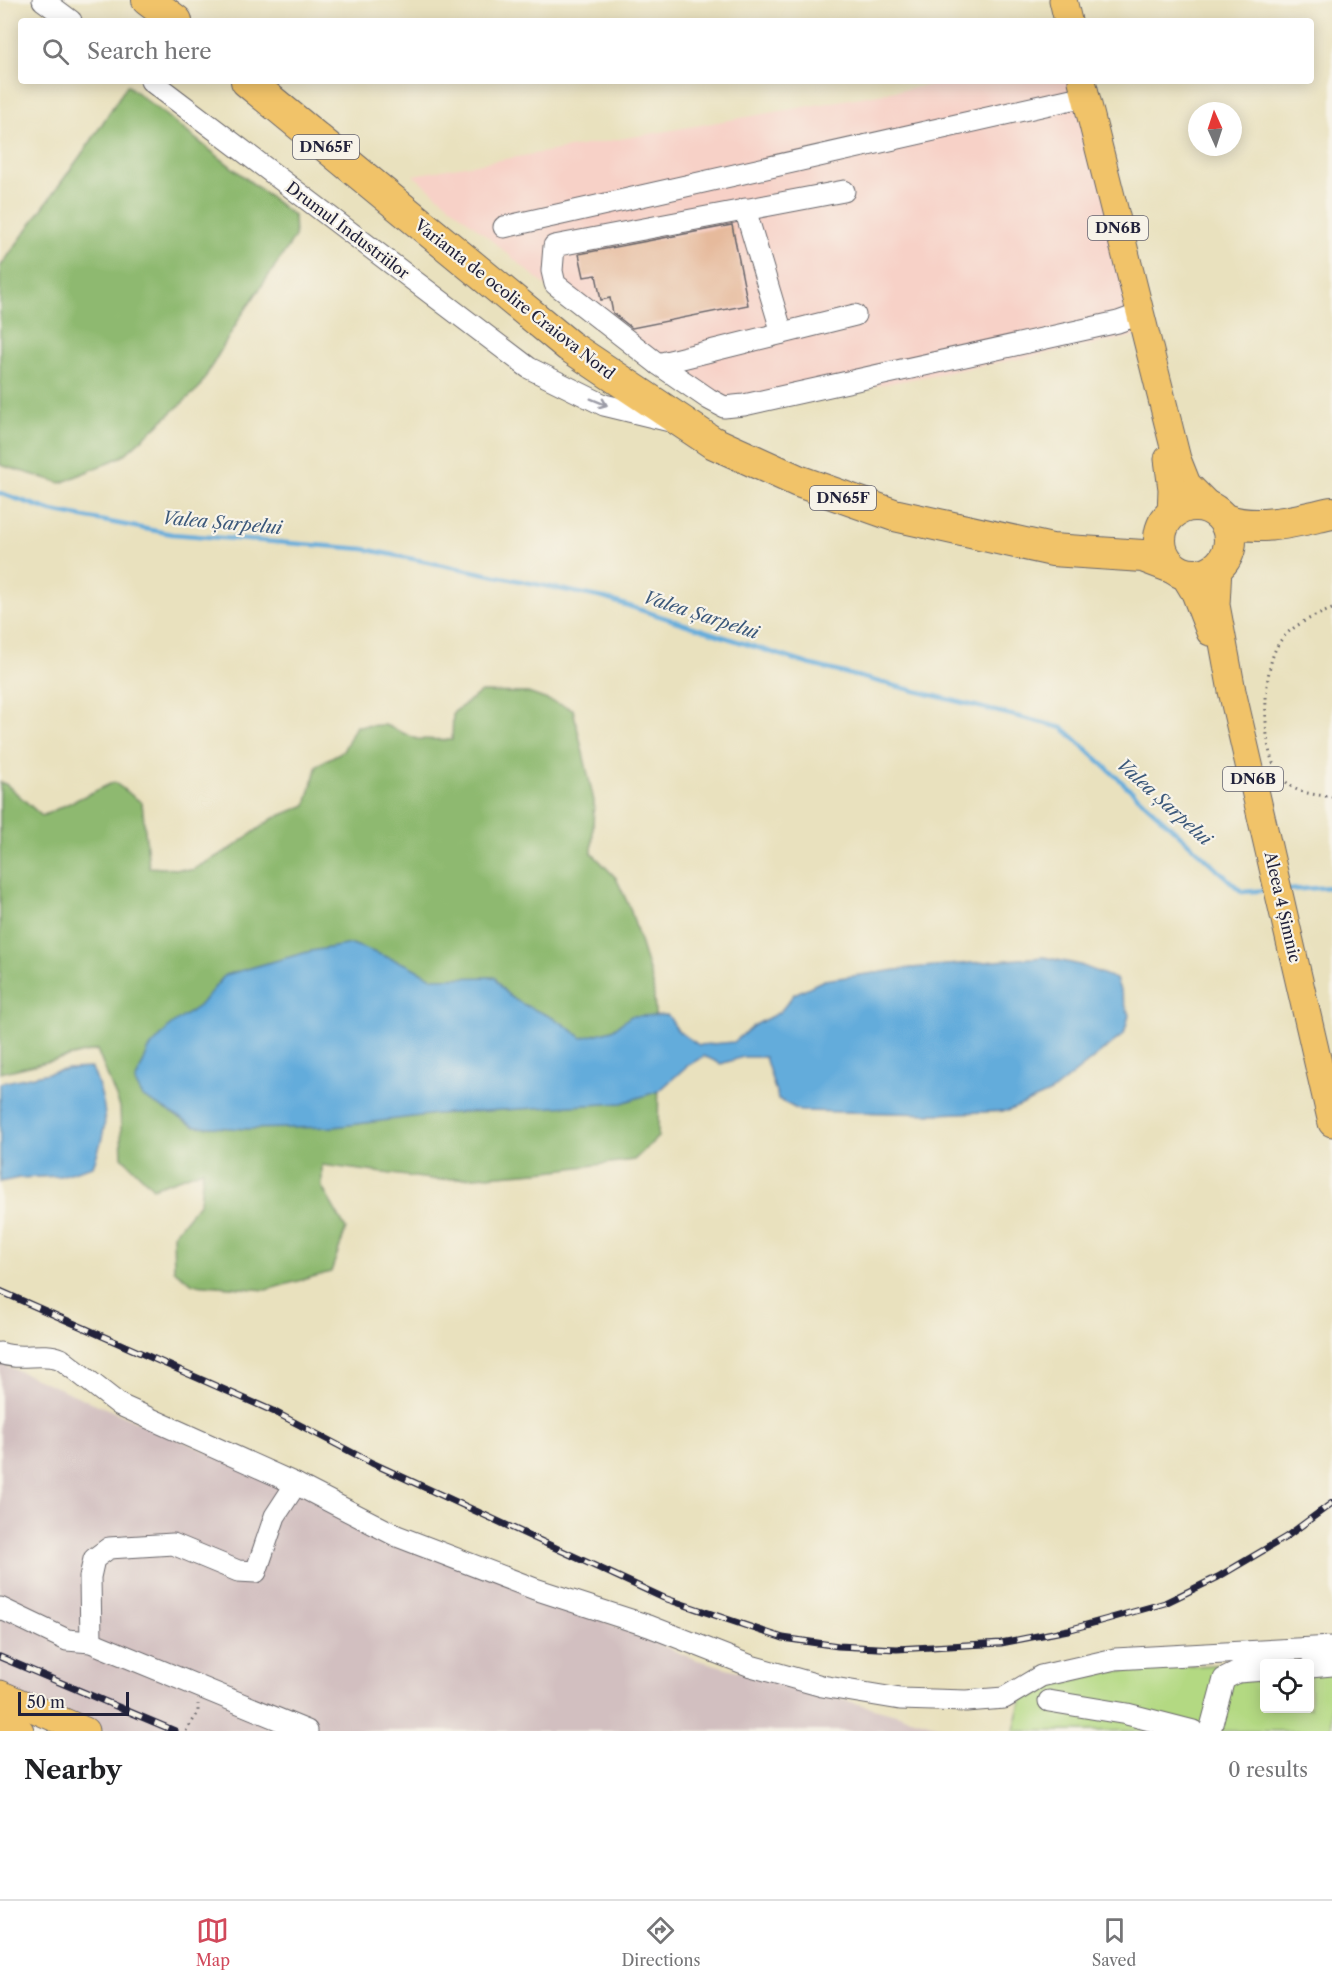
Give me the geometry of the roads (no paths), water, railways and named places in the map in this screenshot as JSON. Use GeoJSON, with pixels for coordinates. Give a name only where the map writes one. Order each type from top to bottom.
{"type":"FeatureCollection","features":[{"type":"Feature","properties":{"kind":"highway"},"geometry":{"type":"LineString","coordinates":[[148,0],[172,18]]}},
{"type":"Feature","properties":{"kind":"highway","name":"Varianta de ocolire Craiova Nord"},"geometry":{"type":"LineString","coordinates":[[251,84],[405,213],[593,363],[712,442],[758,464],[849,501],[894,515],[1052,550],[1143,556],[1177,570]]}},
{"type":"Feature","properties":{"kind":"highway"},"geometry":{"type":"LineString","coordinates":[[1167,518],[1182,506],[1196,504],[1245,525],[1260,525],[1332,513]]}},
{"type":"Feature","properties":{"kind":"highway","name":"DN6B"},"geometry":{"type":"LineString","coordinates":[[1217,513],[1230,531],[1231,543],[1223,561]]}},
{"type":"Feature","properties":{"kind":"highway","name":"Varianta de ocolire Craiova Nord"},"geometry":{"type":"LineString","coordinates":[[1014,540],[1060,537],[1111,539],[1134,537],[1151,533],[1167,518]]}},
{"type":"Feature","properties":{"kind":"highway","name":"DN6B"},"geometry":{"type":"LineString","coordinates":[[1167,518],[1160,534],[1160,546],[1177,570]]}},
{"type":"Feature","properties":{"kind":"highway"},"geometry":{"type":"LineString","coordinates":[[1177,570],[1207,574],[1223,561],[1270,541],[1332,528]]}},
{"type":"Feature","properties":{"kind":"main road"},"geometry":{"type":"LineString","coordinates":[[1063,0],[1067,18]]}},
{"type":"Feature","properties":{"kind":"main road","name":"DN6B"},"geometry":{"type":"LineString","coordinates":[[1084,88],[1155,375],[1184,476],[1199,499],[1217,513]]}},
{"type":"Feature","properties":{"kind":"main road","name":"DN6B"},"geometry":{"type":"LineString","coordinates":[[1155,375],[1157,402],[1171,476],[1167,518]]}},
{"type":"Feature","properties":{"kind":"main road","name":"Aleea 4 Șimnic"},"geometry":{"type":"LineString","coordinates":[[1223,561],[1216,604],[1232,691],[1332,1123]]}},
{"type":"Feature","properties":{"kind":"main road","name":"Aleea 4 Șimnic"},"geometry":{"type":"LineString","coordinates":[[1177,570],[1202,609],[1232,691]]}},
{"type":"Feature","properties":{"kind":"main road"},"geometry":{"type":"LineString","coordinates":[[0,1694],[85,1731]]}},
{"type":"Feature","properties":{"kind":"main road"},"geometry":{"type":"LineString","coordinates":[[0,1722],[20,1731]]}},
{"type":"Feature","properties":{"kind":"street"},"geometry":{"type":"LineString","coordinates":[[43,0],[67,18]]}},
{"type":"Feature","properties":{"kind":"street","name":"Drumul Industriilor"},"geometry":{"type":"LineString","coordinates":[[155,84],[510,354],[547,377],[604,405],[684,423]]}},
{"type":"Feature","properties":{"kind":"street"},"geometry":{"type":"LineString","coordinates":[[504,226],[1084,88]]}},
{"type":"Feature","properties":{"kind":"street"},"geometry":{"type":"LineString","coordinates":[[844,191],[554,246],[552,271],[555,284],[658,364],[724,407],[744,405],[903,371],[1118,322],[1140,314]]}},
{"type":"Feature","properties":{"kind":"street"},"geometry":{"type":"LineString","coordinates":[[745,209],[782,333]]}},
{"type":"Feature","properties":{"kind":"street"},"geometry":{"type":"LineString","coordinates":[[658,364],[855,315]]}},
{"type":"Feature","properties":{"kind":"street"},"geometry":{"type":"LineString","coordinates":[[547,377],[570,379],[583,373],[593,363]]}},
{"type":"Feature","properties":{"kind":"street"},"geometry":{"type":"LineString","coordinates":[[0,1353],[22,1357],[52,1355],[62,1359],[120,1405],[296,1484],[397,1536],[535,1589],[649,1626],[751,1666],[822,1686],[900,1699],[966,1701],[1004,1698],[1041,1676],[1115,1659],[1332,1647]]}},
{"type":"Feature","properties":{"kind":"street"},"geometry":{"type":"LineString","coordinates":[[91,1642],[90,1577],[94,1559],[109,1548],[173,1544],[238,1571],[256,1572],[275,1516],[296,1484]]}},
{"type":"Feature","properties":{"kind":"street"},"geometry":{"type":"LineString","coordinates":[[0,1608],[67,1640],[91,1642],[307,1731]]}},
{"type":"Feature","properties":{"kind":"street"},"geometry":{"type":"LineString","coordinates":[[1314,1667],[1332,1665]]}},
{"type":"Feature","properties":{"kind":"street"},"geometry":{"type":"LineString","coordinates":[[1210,1731],[1224,1680],[1238,1672],[1260,1670]]}},
{"type":"Feature","properties":{"kind":"street"},"geometry":{"type":"LineString","coordinates":[[1048,1701],[1127,1714],[1193,1731]]}},
{"type":"Feature","properties":{"kind":"water"},"geometry":{"type":"Polygon","coordinates":[[[352,944],[408,965],[432,978],[495,977],[513,998],[559,1021],[582,1038],[612,1030],[631,1016],[668,1015],[678,1031],[699,1045],[734,1042],[753,1026],[780,1012],[794,994],[824,980],[911,968],[1044,957],[1080,965],[1116,979],[1129,1015],[1124,1034],[1051,1092],[1008,1111],[936,1114],[800,1111],[778,1099],[765,1057],[743,1057],[721,1064],[704,1056],[687,1066],[659,1091],[622,1103],[436,1114],[334,1127],[246,1129],[194,1126],[143,1097],[135,1082],[149,1049],[171,1025],[199,1006],[225,975],[311,951],[352,944]]]}},
{"type":"Feature","properties":{"kind":"water"},"geometry":{"type":"Polygon","coordinates":[[[92,1068],[102,1095],[105,1117],[102,1139],[93,1166],[60,1176],[19,1178],[0,1182],[0,1083],[68,1069],[92,1068]]]}},
{"type":"Feature","properties":{"kind":"waterway","name":"Valea Șarpelui"},"geometry":{"type":"LineString","coordinates":[[0,493],[52,511],[172,534],[364,549],[604,598],[808,664],[1063,728],[1242,892],[1269,890]]}},
{"type":"Feature","properties":{"kind":"waterway","name":"Valea Șarpelui"},"geometry":{"type":"LineString","coordinates":[[1287,890],[1332,887]]}},
{"type":"Feature","properties":{"kind":"railway"},"geometry":{"type":"LineString","coordinates":[[0,1291],[275,1412],[372,1463],[664,1598],[783,1638],[838,1646],[897,1649],[1001,1643],[1068,1630],[1165,1603],[1218,1577],[1286,1537],[1332,1503]]}},
{"type":"Feature","properties":{"kind":"railway"},"geometry":{"type":"LineString","coordinates":[[0,1657],[175,1731]]}}]}
